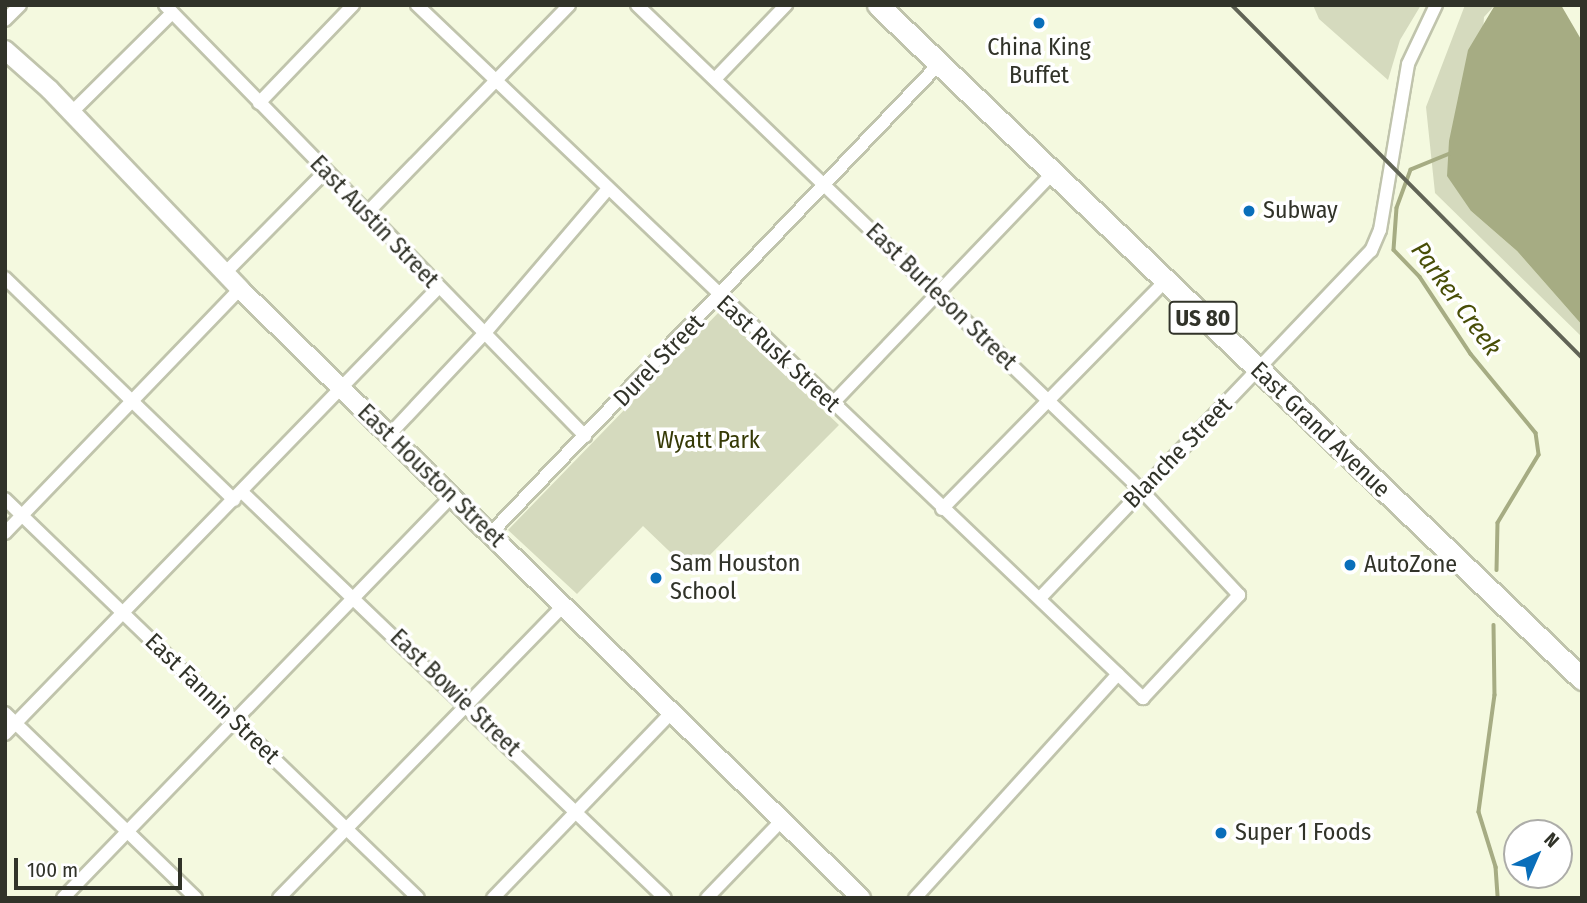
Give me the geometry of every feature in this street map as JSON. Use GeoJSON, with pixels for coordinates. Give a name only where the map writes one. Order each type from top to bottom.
{"type":"FeatureCollection","features":[{"type":"Feature","properties":{"kind":"highway","name":"East Grand Avenue"},"geometry":{"type":"LineString","coordinates":[[878,5],[1257,371],[1582,679]]}},
{"type":"Feature","properties":{"kind":"main road","name":"East Houston Street"},"geometry":{"type":"LineString","coordinates":[[5,50],[72,112],[240,289],[861,898]]}},
{"type":"Feature","properties":{"kind":"street"},"geometry":{"type":"LineString","coordinates":[[5,20],[20,5]]}},
{"type":"Feature","properties":{"kind":"street"},"geometry":{"type":"LineString","coordinates":[[260,103],[353,5]]}},
{"type":"Feature","properties":{"kind":"street","name":"East Rusk Street"},"geometry":{"type":"LineString","coordinates":[[417,5],[720,299],[1143,698]]}},
{"type":"Feature","properties":{"kind":"street"},"geometry":{"type":"LineString","coordinates":[[366,214],[569,5]]}},
{"type":"Feature","properties":{"kind":"street","name":"East Burleson Street"},"geometry":{"type":"LineString","coordinates":[[637,5],[1142,491],[1239,595],[1143,698]]}},
{"type":"Feature","properties":{"kind":"street"},"geometry":{"type":"LineString","coordinates":[[715,79],[786,5]]}},
{"type":"Feature","properties":{"kind":"street","name":"Blanche Street"},"geometry":{"type":"LineString","coordinates":[[1040,598],[1371,251],[1380,230],[1408,64],[1436,5]]}},
{"type":"Feature","properties":{"kind":"street"},"geometry":{"type":"LineString","coordinates":[[72,112],[169,9]]}},
{"type":"Feature","properties":{"kind":"street","name":"East Austin Street"},"geometry":{"type":"LineString","coordinates":[[169,9],[585,436]]}},
{"type":"Feature","properties":{"kind":"street","name":"Durel Street"},"geometry":{"type":"LineString","coordinates":[[491,533],[720,299],[939,64]]}},
{"type":"Feature","properties":{"kind":"street"},"geometry":{"type":"LineString","coordinates":[[225,273],[325,172]]}},
{"type":"Feature","properties":{"kind":"street"},"geometry":{"type":"LineString","coordinates":[[832,404],[1052,174]]}},
{"type":"Feature","properties":{"kind":"street"},"geometry":{"type":"LineString","coordinates":[[388,435],[484,334],[608,189]]}},
{"type":"Feature","properties":{"kind":"street","name":"East Bowie Street"},"geometry":{"type":"LineString","coordinates":[[5,278],[132,401],[355,597],[665,898]]}},
{"type":"Feature","properties":{"kind":"street"},"geometry":{"type":"LineString","coordinates":[[942,509],[1165,281]]}},
{"type":"Feature","properties":{"kind":"street"},"geometry":{"type":"LineString","coordinates":[[5,734],[438,288]]}},
{"type":"Feature","properties":{"kind":"street"},"geometry":{"type":"LineString","coordinates":[[5,533],[240,289]]}},
{"type":"Feature","properties":{"kind":"street"},"geometry":{"type":"LineString","coordinates":[[63,898],[452,496]]}},
{"type":"Feature","properties":{"kind":"street","name":"East Fannin Street"},"geometry":{"type":"LineString","coordinates":[[5,499],[418,898]]}},
{"type":"Feature","properties":{"kind":"street"},"geometry":{"type":"LineString","coordinates":[[279,898],[564,605]]}},
{"type":"Feature","properties":{"kind":"street"},"geometry":{"type":"LineString","coordinates":[[915,898],[1118,674]]}},
{"type":"Feature","properties":{"kind":"street"},"geometry":{"type":"LineString","coordinates":[[493,898],[672,712]]}},
{"type":"Feature","properties":{"kind":"street"},"geometry":{"type":"LineString","coordinates":[[5,713],[196,898]]}},
{"type":"Feature","properties":{"kind":"street"},"geometry":{"type":"LineString","coordinates":[[707,898],[782,820]]}},
{"type":"Feature","properties":{"kind":"green space"},"geometry":{"type":"Polygon","coordinates":[[[1313,5],[1421,5],[1400,40],[1388,80],[1319,19],[1313,5]]]}},
{"type":"Feature","properties":{"kind":"green space"},"geometry":{"type":"Polygon","coordinates":[[[1465,5],[1495,5],[1484,17],[1471,211],[1517,251],[1582,325],[1582,337],[1435,193],[1426,107],[1465,5]]]}},
{"type":"Feature","properties":{"kind":"green space","name":"Wyatt Park"},"geometry":{"type":"Polygon","coordinates":[[[719,312],[839,425],[692,573],[643,526],[577,594],[508,530],[719,312]]]}},
{"type":"Feature","properties":{"kind":"shaded area"},"geometry":{"type":"Polygon","coordinates":[[[1495,5],[1561,5],[1582,41],[1582,325],[1517,251],[1471,211],[1447,176],[1449,141],[1468,50],[1495,5]]]}},
{"type":"Feature","properties":{"kind":"waterway","name":"Parker Creek"},"geometry":{"type":"LineString","coordinates":[[1450,154],[1411,170],[1397,208],[1394,250],[1420,277],[1471,354],[1536,433],[1539,455],[1498,523],[1497,570]]}},
{"type":"Feature","properties":{"kind":"waterway","name":"Parker Creek"},"geometry":{"type":"LineString","coordinates":[[1494,625],[1495,695],[1479,812],[1496,867],[1498,898]]}},
{"type":"Feature","properties":{"kind":"railway"},"geometry":{"type":"LineString","coordinates":[[1232,5],[1582,358]]}},
{"type":"Feature","properties":{"kind":"place","name":"China King Buffet"},"geometry":{"type":"Point","coordinates":[1039,23]}},
{"type":"Feature","properties":{"kind":"place","name":"Subway"},"geometry":{"type":"Point","coordinates":[1249,211]}},
{"type":"Feature","properties":{"kind":"place","name":"AutoZone"},"geometry":{"type":"Point","coordinates":[1350,565]}},
{"type":"Feature","properties":{"kind":"place","name":"Sam Houston School"},"geometry":{"type":"Point","coordinates":[656,578]}},
{"type":"Feature","properties":{"kind":"place","name":"Super 1 Foods"},"geometry":{"type":"Point","coordinates":[1221,833]}}]}
